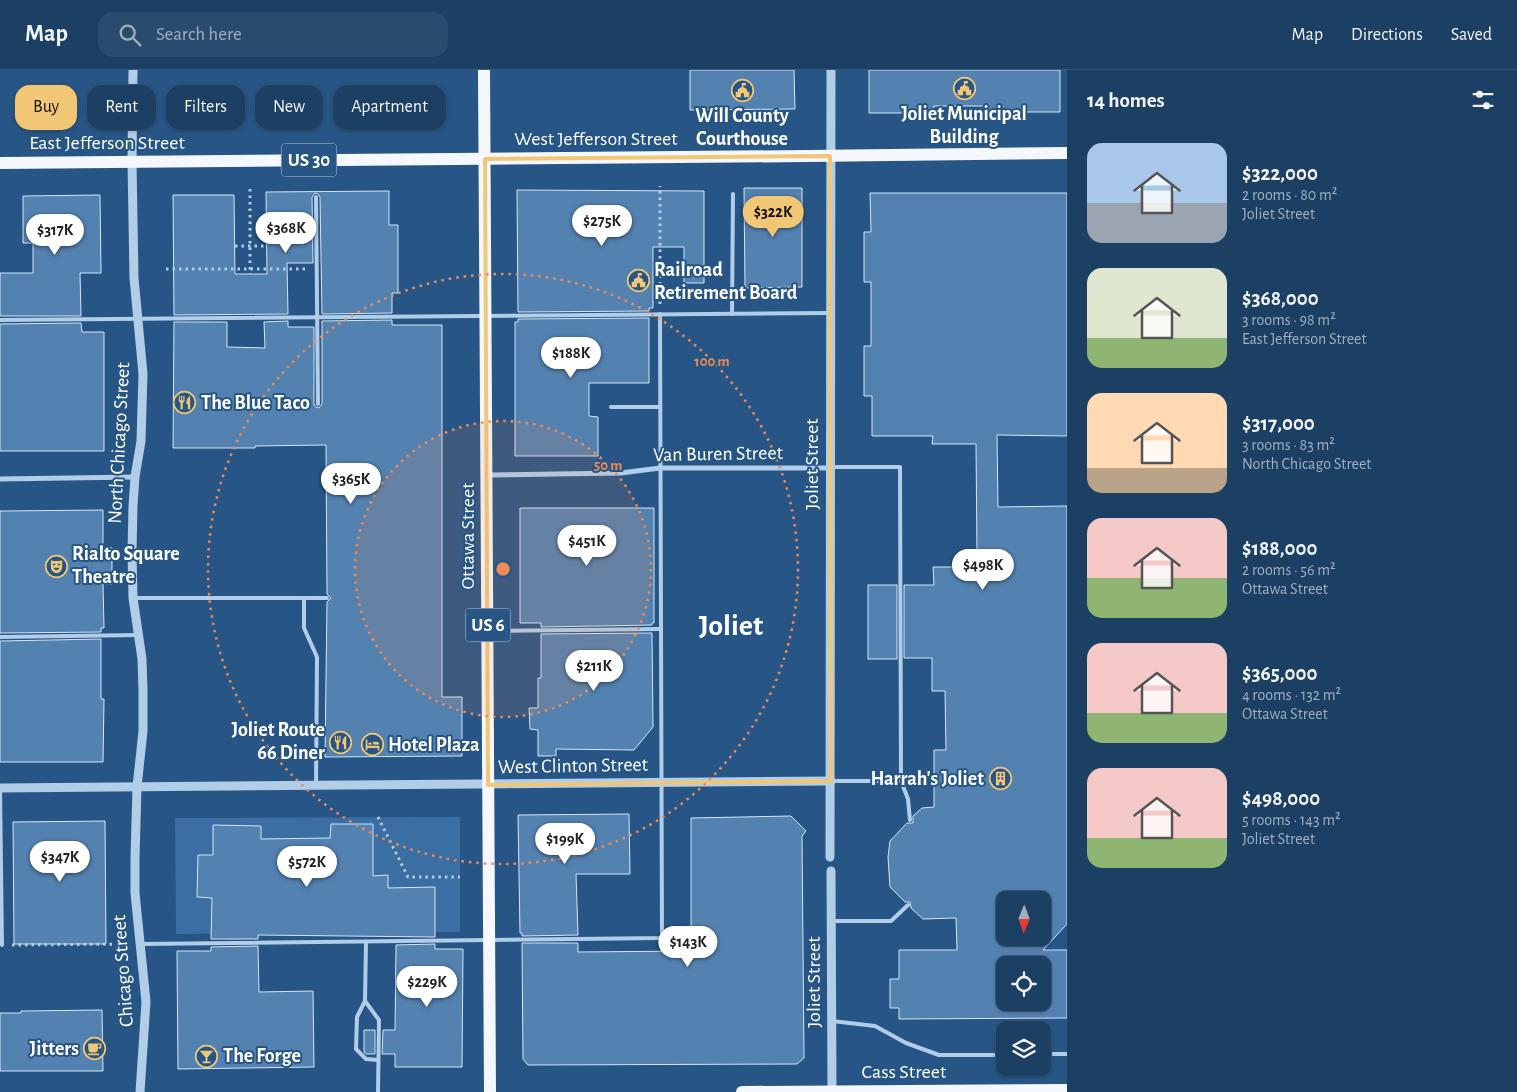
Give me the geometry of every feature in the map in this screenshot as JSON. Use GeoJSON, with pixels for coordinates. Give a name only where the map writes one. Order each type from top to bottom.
{"type":"FeatureCollection","features":[{"type":"Feature","properties":{"kind":"main road","name":"Ottawa Street"},"geometry":{"type":"LineString","coordinates":[[484,70],[490,1092]]}},
{"type":"Feature","properties":{"kind":"main road","name":"West Jefferson Street"},"geometry":{"type":"LineString","coordinates":[[485,159],[1067,152]]}},
{"type":"Feature","properties":{"kind":"main road","name":"East Jefferson Street"},"geometry":{"type":"LineString","coordinates":[[0,163],[485,159]]}},
{"type":"Feature","properties":{"kind":"main road","name":"Cass Street"},"geometry":{"type":"LineString","coordinates":[[742,1092],[1067,1090]]}},
{"type":"Feature","properties":{"kind":"street","name":"North Chicago Street"},"geometry":{"type":"LineString","coordinates":[[133,70],[134,278],[143,374],[141,441],[135,477],[132,552],[134,598],[142,659],[144,731],[136,787]]}},
{"type":"Feature","properties":{"kind":"street","name":"Joliet Street"},"geometry":{"type":"LineString","coordinates":[[830,70],[830,857]]}},
{"type":"Feature","properties":{"kind":"street","name":"Van Buren Street"},"geometry":{"type":"LineString","coordinates":[[487,475],[621,473],[660,468],[830,468]]}},
{"type":"Feature","properties":{"kind":"street"},"geometry":{"type":"LineString","coordinates":[[0,479],[135,477]]}},
{"type":"Feature","properties":{"kind":"street","name":"West Clinton Street"},"geometry":{"type":"LineString","coordinates":[[0,788],[830,781]]}},
{"type":"Feature","properties":{"kind":"street","name":"Chicago Street"},"geometry":{"type":"LineString","coordinates":[[136,787],[135,893],[146,1002],[140,1092]]}},
{"type":"Feature","properties":{"kind":"street","name":"Joliet Street"},"geometry":{"type":"LineString","coordinates":[[831,871],[832,1091]]}},
{"type":"Feature","properties":{"kind":"lane"},"geometry":{"type":"LineString","coordinates":[[732,314],[733,194]]}},
{"type":"Feature","properties":{"kind":"lane"},"geometry":{"type":"LineString","coordinates":[[316,197],[318,404]]}},
{"type":"Feature","properties":{"kind":"lane"},"geometry":{"type":"LineString","coordinates":[[0,320],[830,313]]}},
{"type":"Feature","properties":{"kind":"lane"},"geometry":{"type":"LineString","coordinates":[[141,944],[662,938],[660,314]]}},
{"type":"Feature","properties":{"kind":"lane"},"geometry":{"type":"LineString","coordinates":[[611,407],[660,407]]}},
{"type":"Feature","properties":{"kind":"lane"},"geometry":{"type":"LineString","coordinates":[[830,468],[900,467],[901,781],[908,799],[910,820]]}},
{"type":"Feature","properties":{"kind":"lane"},"geometry":{"type":"LineString","coordinates":[[134,598],[327,598]]}},
{"type":"Feature","properties":{"kind":"lane"},"geometry":{"type":"LineString","coordinates":[[304,598],[304,628],[317,657],[316,786]]}},
{"type":"Feature","properties":{"kind":"lane"},"geometry":{"type":"LineString","coordinates":[[488,631],[660,629]]}},
{"type":"Feature","properties":{"kind":"lane"},"geometry":{"type":"LineString","coordinates":[[0,636],[138,635]]}},
{"type":"Feature","properties":{"kind":"lane"},"geometry":{"type":"LineString","coordinates":[[830,781],[901,781]]}},
{"type":"Feature","properties":{"kind":"lane"},"geometry":{"type":"LineString","coordinates":[[0,788],[2,945]]}},
{"type":"Feature","properties":{"kind":"lane"},"geometry":{"type":"LineString","coordinates":[[831,922],[891,921],[908,905]]}},
{"type":"Feature","properties":{"kind":"lane"},"geometry":{"type":"LineString","coordinates":[[366,942],[365,1001],[357,1017],[356,1049],[366,1059],[378,1060]]}},
{"type":"Feature","properties":{"kind":"lane"},"geometry":{"type":"LineString","coordinates":[[365,1001],[379,1020],[378,1092]]}},
{"type":"Feature","properties":{"kind":"lane"},"geometry":{"type":"LineString","coordinates":[[832,1021],[875,1026],[906,1043],[940,1055],[996,1054]]}},
{"type":"Feature","properties":{"kind":"lane"},"geometry":{"type":"LineString","coordinates":[[1051,1054],[1067,1054]]}},
{"type":"Feature","properties":{"kind":"path"},"geometry":{"type":"LineString","coordinates":[[660,186],[660,314]]}},
{"type":"Feature","properties":{"kind":"path"},"geometry":{"type":"LineString","coordinates":[[250,189],[250,272]]}},
{"type":"Feature","properties":{"kind":"path"},"geometry":{"type":"LineString","coordinates":[[235,246],[267,246]]}},
{"type":"Feature","properties":{"kind":"path"},"geometry":{"type":"LineString","coordinates":[[166,270],[250,272],[316,268]]}},
{"type":"Feature","properties":{"kind":"path"},"geometry":{"type":"LineString","coordinates":[[378,817],[408,877],[460,877]]}},
{"type":"Feature","properties":{"kind":"path"},"geometry":{"type":"LineString","coordinates":[[2,945],[141,944]]}},
{"type":"Feature","properties":{"kind":"highlighted area"},"geometry":{"type":"Polygon","coordinates":[[[830,156],[831,781],[488,785],[485,159],[830,156]]]}},
{"type":"Feature","properties":{"kind":"shaded area"},"geometry":{"type":"Polygon","coordinates":[[[460,817],[460,932],[176,934],[175,818],[460,817]]]}},
{"type":"Feature","properties":{"kind":"building","name":"Will County Courthouse"},"geometry":{"type":"Polygon","coordinates":[[[690,70],[794,70],[795,109],[690,110],[690,70]]]}},
{"type":"Feature","properties":{"kind":"building","name":"Joliet Municipal Building"},"geometry":{"type":"Polygon","coordinates":[[[869,70],[1060,70],[1060,112],[987,112],[987,106],[934,106],[933,113],[869,113],[869,70]]]}},
{"type":"Feature","properties":{"kind":"building"},"geometry":{"type":"Polygon","coordinates":[[[744,188],[802,188],[802,287],[745,288],[744,188]]]}},
{"type":"Feature","properties":{"kind":"building"},"geometry":{"type":"Polygon","coordinates":[[[517,190],[704,191],[704,283],[684,283],[684,247],[653,247],[653,308],[649,308],[649,311],[518,312],[517,190]]]}},
{"type":"Feature","properties":{"kind":"building"},"geometry":{"type":"Polygon","coordinates":[[[389,191],[389,225],[398,225],[398,293],[392,293],[392,313],[322,314],[320,197],[315,193],[312,197],[313,263],[287,263],[288,314],[174,315],[173,195],[234,195],[235,274],[267,274],[266,192],[389,191]]]}},
{"type":"Feature","properties":{"kind":"building"},"geometry":{"type":"Polygon","coordinates":[[[870,193],[1067,193],[1067,436],[997,435],[998,507],[1067,506],[1067,924],[1051,941],[1051,891],[996,891],[996,946],[1047,946],[1043,950],[1067,950],[1067,1018],[899,1019],[899,1008],[890,1008],[890,979],[899,979],[899,950],[957,950],[956,918],[923,919],[911,908],[910,902],[905,902],[890,887],[888,857],[890,841],[907,823],[913,823],[913,816],[922,808],[934,807],[934,750],[946,750],[945,691],[932,691],[932,658],[904,658],[904,585],[934,585],[933,567],[961,567],[961,553],[977,553],[976,444],[932,444],[933,436],[872,436],[872,396],[864,396],[864,346],[871,346],[871,282],[864,282],[864,232],[871,232],[870,193]]]}},
{"type":"Feature","properties":{"kind":"building"},"geometry":{"type":"Polygon","coordinates":[[[100,195],[101,273],[80,273],[81,316],[0,316],[0,273],[33,273],[33,243],[23,243],[23,196],[100,195]]]}},
{"type":"Feature","properties":{"kind":"building"},"geometry":{"type":"Polygon","coordinates":[[[649,318],[649,383],[589,383],[589,416],[598,417],[598,456],[515,456],[515,322],[518,322],[518,319],[649,318]]]}},
{"type":"Feature","properties":{"kind":"building"},"geometry":{"type":"Polygon","coordinates":[[[392,320],[392,325],[442,325],[442,697],[462,697],[462,756],[325,757],[327,602],[331,598],[327,594],[326,445],[255,446],[255,448],[173,448],[174,322],[227,322],[227,347],[265,348],[264,322],[288,321],[288,327],[314,327],[314,404],[319,408],[322,404],[322,321],[392,320]]]}},
{"type":"Feature","properties":{"kind":"building"},"geometry":{"type":"Polygon","coordinates":[[[81,323],[82,332],[104,332],[104,451],[0,451],[0,324],[81,323]]]}},
{"type":"Feature","properties":{"kind":"building"},"geometry":{"type":"Polygon","coordinates":[[[520,508],[654,508],[654,623],[652,625],[541,627],[541,623],[520,623],[520,508]]]}},
{"type":"Feature","properties":{"kind":"building","name":"Rialto Square Theatre"},"geometry":{"type":"Polygon","coordinates":[[[103,510],[103,548],[112,548],[112,584],[103,584],[104,628],[101,628],[101,632],[0,633],[0,511],[103,510]]]}},
{"type":"Feature","properties":{"kind":"building"},"geometry":{"type":"Polygon","coordinates":[[[868,585],[897,585],[897,659],[868,659],[868,585]]]}},
{"type":"Feature","properties":{"kind":"building"},"geometry":{"type":"Polygon","coordinates":[[[652,633],[653,727],[634,750],[556,749],[556,756],[538,756],[538,730],[530,729],[529,708],[538,708],[538,678],[541,678],[541,634],[652,633]]]}},
{"type":"Feature","properties":{"kind":"building"},"geometry":{"type":"Polygon","coordinates":[[[101,639],[101,699],[104,699],[103,762],[0,762],[0,641],[101,639]]]}},
{"type":"Feature","properties":{"kind":"building"},"geometry":{"type":"Polygon","coordinates":[[[629,814],[630,874],[576,874],[578,935],[522,936],[522,933],[520,933],[518,815],[629,814]]]}},
{"type":"Feature","properties":{"kind":"building"},"geometry":{"type":"Polygon","coordinates":[[[791,816],[806,831],[802,836],[804,1058],[797,1064],[528,1065],[523,1059],[522,943],[578,943],[578,952],[691,951],[691,818],[791,816]]]}},
{"type":"Feature","properties":{"kind":"building"},"geometry":{"type":"Polygon","coordinates":[[[105,821],[106,944],[14,944],[13,822],[105,821]]]}},
{"type":"Feature","properties":{"kind":"building"},"geometry":{"type":"Polygon","coordinates":[[[331,824],[373,824],[373,876],[388,875],[388,888],[435,887],[435,937],[258,935],[258,939],[211,939],[212,898],[197,897],[198,855],[213,855],[213,825],[261,826],[261,839],[330,838],[331,824]]]}},
{"type":"Feature","properties":{"kind":"building"},"geometry":{"type":"Polygon","coordinates":[[[435,944],[435,949],[463,949],[462,1067],[395,1067],[395,1054],[382,1054],[383,1030],[395,1030],[396,945],[435,944]]]}},
{"type":"Feature","properties":{"kind":"building"},"geometry":{"type":"Polygon","coordinates":[[[258,946],[259,992],[313,991],[314,1067],[178,1069],[177,951],[211,951],[211,947],[258,946]]]}},
{"type":"Feature","properties":{"kind":"building"},"geometry":{"type":"Polygon","coordinates":[[[102,1010],[103,1071],[0,1071],[0,1013],[102,1010]]]}},
{"type":"Feature","properties":{"kind":"building"},"geometry":{"type":"Polygon","coordinates":[[[364,1030],[375,1030],[375,1054],[366,1054],[364,1052],[364,1030]]]}},
{"type":"Feature","properties":{"kind":"place","name":"Joliet Municipal Building"},"geometry":{"type":"Point","coordinates":[964,88]}},
{"type":"Feature","properties":{"kind":"place","name":"Will County Courthouse"},"geometry":{"type":"Point","coordinates":[742,90]}},
{"type":"Feature","properties":{"kind":"place","name":"Railroad Retirement Board"},"geometry":{"type":"Point","coordinates":[638,281]}},
{"type":"Feature","properties":{"kind":"place","name":"The Blue Taco"},"geometry":{"type":"Point","coordinates":[185,403]}},
{"type":"Feature","properties":{"kind":"place","name":"Rialto Square Theatre"},"geometry":{"type":"Point","coordinates":[56,566]}},
{"type":"Feature","properties":{"kind":"place","name":"Joliet Route 66 Diner"},"geometry":{"type":"Point","coordinates":[341,742]}},
{"type":"Feature","properties":{"kind":"place","name":"Hotel Plaza"},"geometry":{"type":"Point","coordinates":[372,745]}},
{"type":"Feature","properties":{"kind":"place","name":"Harrah's Joliet"},"geometry":{"type":"Point","coordinates":[1000,779]}},
{"type":"Feature","properties":{"kind":"place","name":"Jitters"},"geometry":{"type":"Point","coordinates":[95,1049]}},
{"type":"Feature","properties":{"kind":"place","name":"The Forge"},"geometry":{"type":"Point","coordinates":[207,1056]}},
{"type":"Feature","properties":{"kind":"district","name":"Joliet"},"geometry":{"type":"Point","coordinates":[731,626]}}]}
